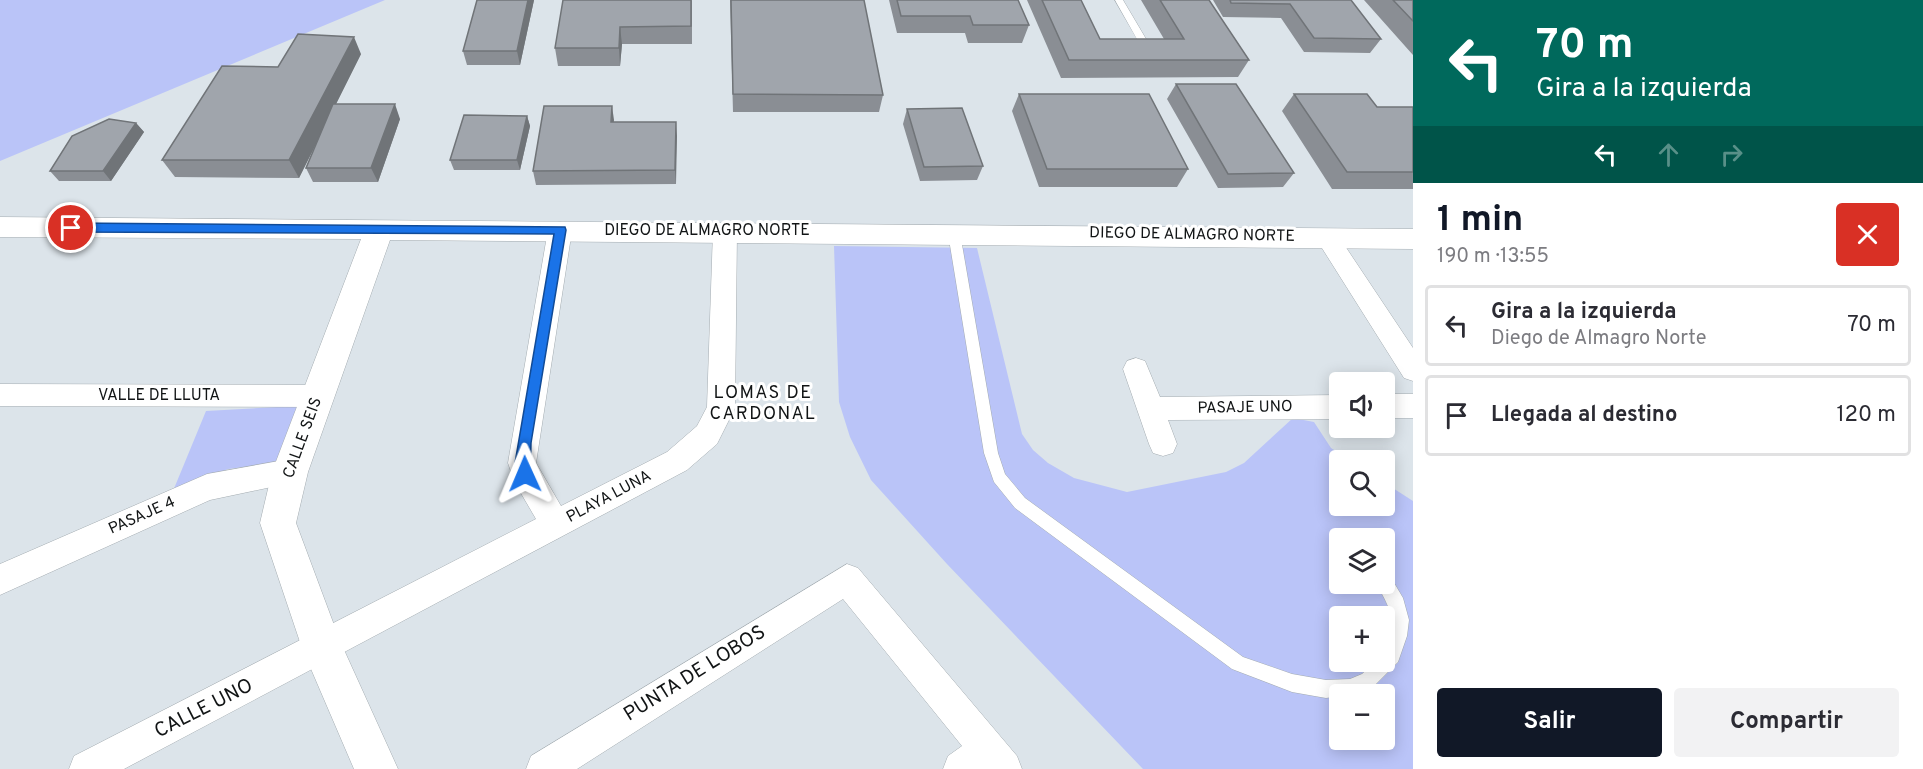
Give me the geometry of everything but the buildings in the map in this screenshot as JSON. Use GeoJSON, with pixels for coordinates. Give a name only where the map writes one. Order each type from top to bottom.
{"type":"FeatureCollection","features":[{"type":"Feature","properties":{"kind":"street","name":"DIEGO DE ALMAGRO NORTE"},"geometry":{"type":"LineString","coordinates":[[0,227],[954,232],[1413,239]]}},
{"type":"Feature","properties":{"kind":"street","name":"CALLE SEIS"},"geometry":{"type":"LineString","coordinates":[[376,769],[322,648],[278,523],[290,472],[379,230]]}},
{"type":"Feature","properties":{"kind":"street"},"geometry":{"type":"LineString","coordinates":[[556,525],[531,486],[522,463],[560,230]]}},
{"type":"Feature","properties":{"kind":"street","name":"PLAYA LUNA"},"geometry":{"type":"LineString","coordinates":[[322,648],[676,461],[693,449],[715,422],[721,408],[725,231]]}},
{"type":"Feature","properties":{"kind":"street"},"geometry":{"type":"LineString","coordinates":[[1327,237],[1413,370]]}},
{"type":"Feature","properties":{"kind":"street"},"geometry":{"type":"LineString","coordinates":[[1136,369],[1163,444]]}},
{"type":"Feature","properties":{"kind":"street","name":"VALLE DE LLUTA"},"geometry":{"type":"LineString","coordinates":[[0,395],[318,396]]}},
{"type":"Feature","properties":{"kind":"street"},"geometry":{"type":"LineString","coordinates":[[1395,406],[1413,406]]}},
{"type":"Feature","properties":{"kind":"street","name":"PASAJE UNO"},"geometry":{"type":"LineString","coordinates":[[1150,409],[1329,407]]}},
{"type":"Feature","properties":{"kind":"street","name":"PASAJE 4"},"geometry":{"type":"LineString","coordinates":[[0,580],[207,487],[290,472]]}},
{"type":"Feature","properties":{"kind":"street","name":"PUNTA DE LOBOS"},"geometry":{"type":"LineString","coordinates":[[543,769],[847,579],[984,763]]}},
{"type":"Feature","properties":{"kind":"street","name":"CALLE UNO"},"geometry":{"type":"LineString","coordinates":[[87,769],[322,648]]}},
{"type":"Feature","properties":{"kind":"lane"},"geometry":{"type":"LineString","coordinates":[[1119,0],[1144,44],[1121,44]]}},
{"type":"Feature","properties":{"kind":"lane"},"geometry":{"type":"LineString","coordinates":[[954,232],[991,453],[999,477],[1020,503],[1238,663],[1292,683],[1326,689],[1351,688],[1368,680],[1392,656],[1399,636],[1401,620],[1392,594]]}},
{"type":"Feature","properties":{"kind":"shaded area"},"geometry":{"type":"Polygon","coordinates":[[[0,0],[385,0],[0,161],[0,0]]]}},
{"type":"Feature","properties":{"kind":"shaded area"},"geometry":{"type":"Polygon","coordinates":[[[834,246],[977,248],[1022,434],[1033,450],[1048,463],[1074,478],[1127,492],[1226,472],[1244,463],[1293,418],[1314,422],[1334,450],[1329,450],[1329,516],[1395,516],[1395,489],[1413,501],[1413,769],[1143,769],[947,564],[871,480],[850,437],[839,402],[834,246]]]}},
{"type":"Feature","properties":{"kind":"shaded area"},"geometry":{"type":"Polygon","coordinates":[[[295,406],[301,410],[277,463],[228,469],[173,491],[206,411],[295,406]]]}},
{"type":"Feature","properties":{"kind":"district","name":"LOMAS DE CARDONAL"},"geometry":{"type":"Point","coordinates":[763,403]}},
{"type":"Feature","properties":{"kind":"route"},"geometry":{"type":"LineString","coordinates":[[71,228],[560,230],[524,443],[522,463],[525,474]]}}]}
